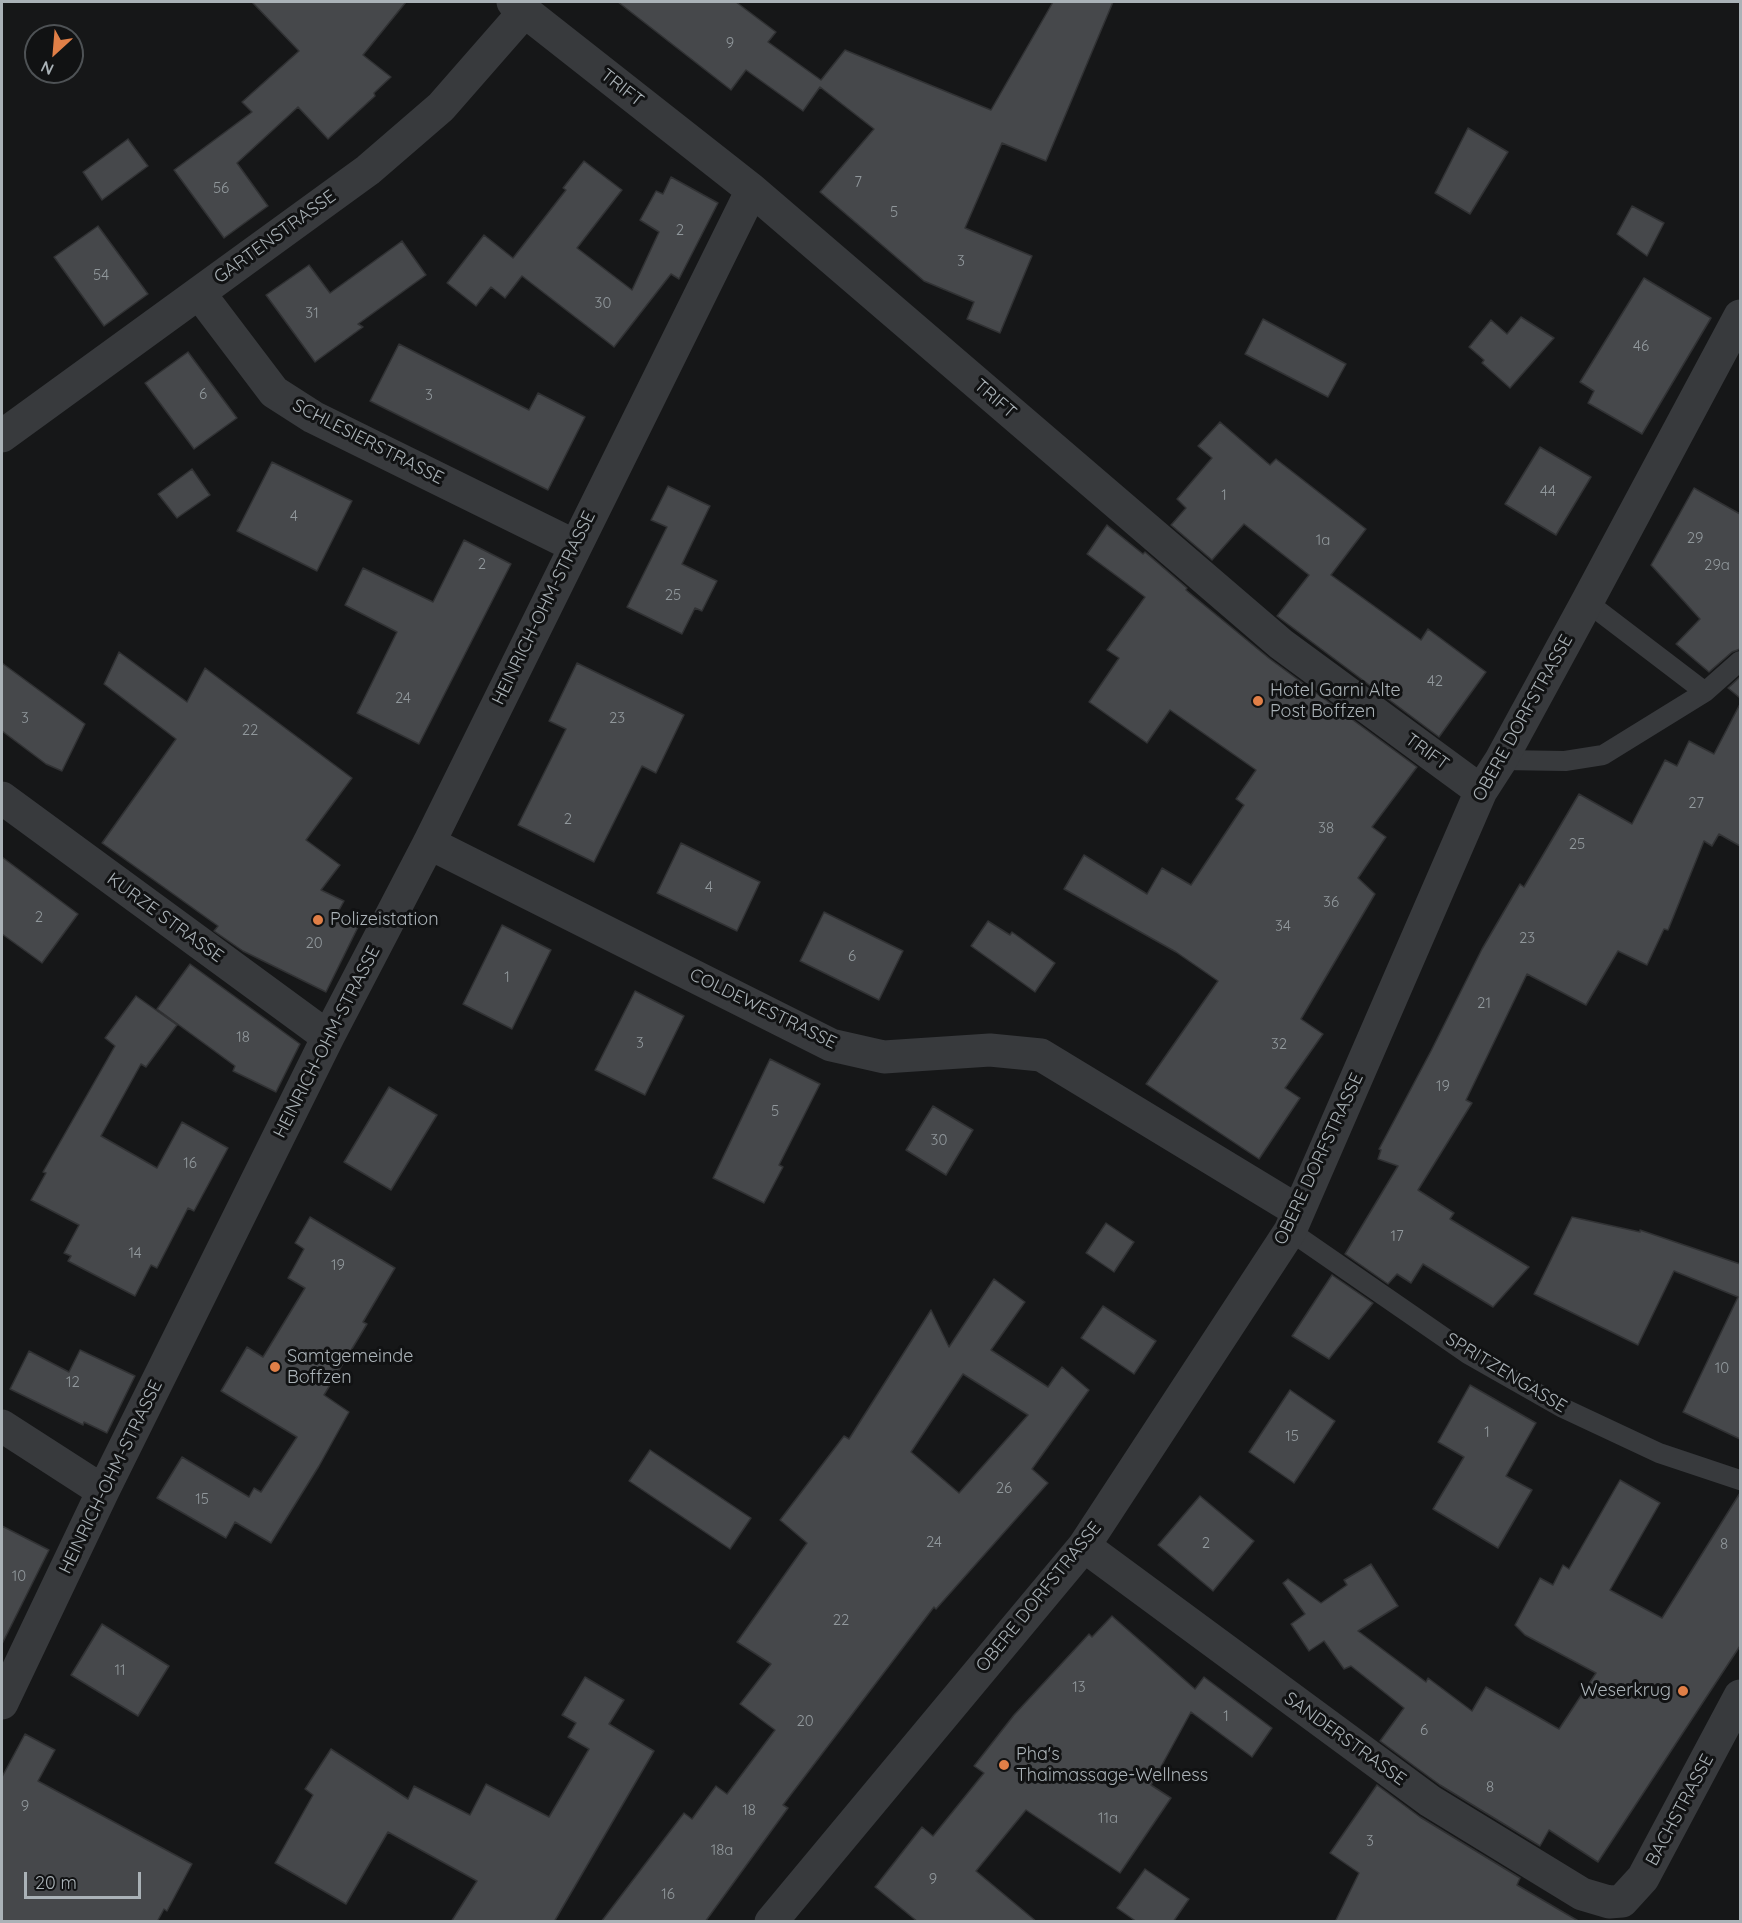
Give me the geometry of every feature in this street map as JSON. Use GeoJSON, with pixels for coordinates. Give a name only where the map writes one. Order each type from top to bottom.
{"type":"FeatureCollection","features":[{"type":"Feature","properties":{"kind":"street","name":"TRIFT"},"geometry":{"type":"LineString","coordinates":[[519,6],[752,190],[1281,644],[1481,791]]}},
{"type":"Feature","properties":{"kind":"street","name":"GARTENSTRASSE"},"geometry":{"type":"LineString","coordinates":[[2,436],[368,170],[441,107],[519,6]]}},
{"type":"Feature","properties":{"kind":"street","name":"HEINRICH-OHM-STRASSE"},"geometry":{"type":"LineString","coordinates":[[2,1703],[103,1491],[328,1037],[429,843],[752,190]]}},
{"type":"Feature","properties":{"kind":"street","name":"SCHLESIERSTRASSE"},"geometry":{"type":"LineString","coordinates":[[199,293],[274,392],[313,417],[574,546]]}},
{"type":"Feature","properties":{"kind":"street","name":"OBERE DORFSTRASSE"},"geometry":{"type":"LineString","coordinates":[[771,1922],[1084,1546],[1294,1221],[1481,791],[1587,602],[1740,316]]}},
{"type":"Feature","properties":{"kind":"street","name":"KURZE STRASSE"},"geometry":{"type":"LineString","coordinates":[[2,798],[328,1037]]}},
{"type":"Feature","properties":{"kind":"street","name":"COLDEWESTRASSE"},"geometry":{"type":"LineString","coordinates":[[429,843],[831,1045],[884,1057],[990,1050],[1041,1055],[1294,1221]]}},
{"type":"Feature","properties":{"kind":"street"},"geometry":{"type":"LineString","coordinates":[[2,1426],[103,1491]]}},
{"type":"Feature","properties":{"kind":"street","name":"SANDERSTRASSE"},"geometry":{"type":"LineString","coordinates":[[1084,1546],[1430,1801],[1582,1894],[1609,1902],[1623,1911]]}},
{"type":"Feature","properties":{"kind":"street","name":"BACHSTRASSE"},"geometry":{"type":"LineString","coordinates":[[1623,1911],[1740,1696]]}},
{"type":"Feature","properties":{"kind":"lane"},"geometry":{"type":"LineString","coordinates":[[1587,602],[1705,692]]}},
{"type":"Feature","properties":{"kind":"lane"},"geometry":{"type":"LineString","coordinates":[[1501,759],[1565,761],[1603,755],[1705,692],[1740,661]]}},
{"type":"Feature","properties":{"kind":"lane","name":"SPRITZENGASSE"},"geometry":{"type":"LineString","coordinates":[[1294,1221],[1468,1353],[1563,1408],[1659,1453],[1740,1480]]}},
{"type":"Feature","properties":{"kind":"building"},"geometry":{"type":"Polygon","coordinates":[[[252,2],[406,2],[363,55],[391,77],[374,93],[375,96],[328,139],[298,107],[237,163],[268,206],[224,238],[174,170],[252,112],[242,102],[299,51],[252,2]]]}},
{"type":"Feature","properties":{"kind":"building"},"geometry":{"type":"Polygon","coordinates":[[[618,2],[736,2],[776,32],[768,42],[821,80],[845,50],[991,110],[1053,2],[1113,2],[1046,161],[1002,143],[965,228],[1032,256],[1000,333],[967,319],[974,302],[924,281],[820,192],[874,129],[820,87],[803,111],[746,70],[731,90],[618,2]]]}},
{"type":"Feature","properties":{"kind":"building"},"geometry":{"type":"Polygon","coordinates":[[[1468,128],[1508,152],[1470,214],[1435,193],[1468,128]]]}},
{"type":"Feature","properties":{"kind":"building"},"geometry":{"type":"Polygon","coordinates":[[[128,139],[148,166],[102,200],[83,172],[128,139]]]}},
{"type":"Feature","properties":{"kind":"building"},"geometry":{"type":"Polygon","coordinates":[[[584,161],[622,190],[577,248],[632,290],[659,232],[640,220],[656,191],[663,194],[671,177],[718,203],[679,279],[671,274],[614,347],[522,276],[505,298],[491,287],[476,306],[447,283],[484,235],[513,258],[566,190],[563,188],[584,161]]]}},
{"type":"Feature","properties":{"kind":"building"},"geometry":{"type":"Polygon","coordinates":[[[1632,206],[1664,223],[1647,256],[1617,234],[1632,206]]]}},
{"type":"Feature","properties":{"kind":"building"},"geometry":{"type":"Polygon","coordinates":[[[98,226],[148,294],[104,326],[54,257],[98,226]]]}},
{"type":"Feature","properties":{"kind":"building"},"geometry":{"type":"Polygon","coordinates":[[[402,241],[426,275],[358,324],[363,327],[315,362],[266,295],[309,265],[330,293],[402,241]]]}},
{"type":"Feature","properties":{"kind":"building"},"geometry":{"type":"Polygon","coordinates":[[[1644,278],[1711,318],[1642,434],[1588,403],[1594,391],[1580,382],[1644,278]]]}},
{"type":"Feature","properties":{"kind":"building"},"geometry":{"type":"Polygon","coordinates":[[[1521,317],[1554,338],[1510,388],[1482,363],[1484,360],[1469,347],[1491,320],[1507,334],[1521,317]]]}},
{"type":"Feature","properties":{"kind":"building"},"geometry":{"type":"Polygon","coordinates":[[[1263,319],[1346,364],[1328,397],[1245,354],[1263,319]]]}},
{"type":"Feature","properties":{"kind":"building"},"geometry":{"type":"Polygon","coordinates":[[[399,344],[529,410],[538,393],[585,417],[548,490],[370,401],[399,344]]]}},
{"type":"Feature","properties":{"kind":"building"},"geometry":{"type":"Polygon","coordinates":[[[188,352],[237,418],[194,449],[145,383],[188,352]]]}},
{"type":"Feature","properties":{"kind":"building"},"geometry":{"type":"Polygon","coordinates":[[[1220,422],[1270,465],[1276,459],[1366,529],[1331,575],[1421,640],[1428,629],[1486,672],[1439,737],[1277,616],[1309,575],[1244,524],[1212,560],[1171,525],[1186,508],[1177,499],[1212,458],[1198,446],[1220,422]]]}},
{"type":"Feature","properties":{"kind":"building"},"geometry":{"type":"Polygon","coordinates":[[[1540,447],[1591,477],[1556,535],[1505,504],[1540,447]]]}},
{"type":"Feature","properties":{"kind":"building"},"geometry":{"type":"Polygon","coordinates":[[[272,462],[352,501],[317,571],[237,531],[272,462]]]}},
{"type":"Feature","properties":{"kind":"building"},"geometry":{"type":"Polygon","coordinates":[[[192,469],[210,495],[177,518],[158,494],[192,469]]]}},
{"type":"Feature","properties":{"kind":"building"},"geometry":{"type":"Polygon","coordinates":[[[668,486],[710,506],[682,564],[717,581],[702,611],[695,608],[682,634],[627,607],[667,527],[651,520],[668,486]]]}},
{"type":"Feature","properties":{"kind":"building"},"geometry":{"type":"Polygon","coordinates":[[[1694,488],[1740,514],[1740,649],[1732,652],[1709,672],[1676,644],[1700,619],[1651,565],[1694,488]]]}},
{"type":"Feature","properties":{"kind":"building"},"geometry":{"type":"Polygon","coordinates":[[[1107,525],[1143,554],[1145,552],[1187,588],[1186,590],[1270,659],[1417,767],[1372,827],[1386,837],[1358,878],[1375,894],[1301,1019],[1323,1034],[1285,1088],[1300,1098],[1259,1159],[1146,1084],[1218,981],[1176,952],[1064,889],[1084,855],[1147,894],[1162,868],[1191,885],[1244,805],[1236,799],[1256,770],[1170,710],[1147,743],[1089,702],[1119,658],[1107,650],[1145,597],[1087,554],[1107,525]]]}},
{"type":"Feature","properties":{"kind":"building"},"geometry":{"type":"Polygon","coordinates":[[[464,540],[511,564],[419,744],[357,713],[397,632],[345,605],[363,568],[433,602],[464,540]]]}},
{"type":"Feature","properties":{"kind":"building"},"geometry":{"type":"Polygon","coordinates":[[[119,652],[187,702],[205,668],[352,778],[306,840],[340,865],[321,890],[344,901],[338,912],[360,923],[326,992],[243,951],[214,931],[218,926],[102,843],[176,739],[104,684],[119,652]]]}},
{"type":"Feature","properties":{"kind":"building"},"geometry":{"type":"Polygon","coordinates":[[[2,663],[85,724],[62,771],[46,764],[2,731],[2,663]]]}},
{"type":"Feature","properties":{"kind":"building"},"geometry":{"type":"Polygon","coordinates":[[[577,663],[684,715],[656,773],[642,766],[594,862],[518,825],[566,729],[549,721],[577,663]]]}},
{"type":"Feature","properties":{"kind":"building"},"geometry":{"type":"Polygon","coordinates":[[[1740,677],[1740,698],[1728,688],[1740,677]]]}},
{"type":"Feature","properties":{"kind":"building"},"geometry":{"type":"Polygon","coordinates":[[[1740,704],[1740,846],[1719,834],[1712,846],[1704,841],[1668,930],[1664,929],[1647,965],[1618,951],[1586,1005],[1527,974],[1466,1100],[1472,1103],[1418,1190],[1454,1213],[1450,1219],[1529,1267],[1493,1307],[1423,1264],[1411,1283],[1397,1274],[1388,1284],[1345,1254],[1398,1166],[1378,1159],[1381,1150],[1379,1149],[1482,949],[1520,884],[1524,887],[1579,794],[1632,824],[1665,760],[1677,766],[1689,741],[1714,754],[1740,704]]]}},
{"type":"Feature","properties":{"kind":"building"},"geometry":{"type":"Polygon","coordinates":[[[681,843],[760,882],[737,931],[657,893],[681,843]]]}},
{"type":"Feature","properties":{"kind":"building"},"geometry":{"type":"Polygon","coordinates":[[[2,857],[78,914],[42,963],[2,934],[2,857]]]}},
{"type":"Feature","properties":{"kind":"building"},"geometry":{"type":"Polygon","coordinates":[[[824,912],[903,951],[879,1000],[800,961],[824,912]]]}},
{"type":"Feature","properties":{"kind":"building"},"geometry":{"type":"Polygon","coordinates":[[[988,921],[1010,935],[1012,932],[1055,963],[1035,992],[971,946],[988,921]]]}},
{"type":"Feature","properties":{"kind":"building"},"geometry":{"type":"Polygon","coordinates":[[[502,925],[551,950],[512,1029],[463,1004],[502,925]]]}},
{"type":"Feature","properties":{"kind":"building"},"geometry":{"type":"Polygon","coordinates":[[[190,964],[300,1044],[276,1092],[233,1071],[235,1066],[157,1009],[190,964]]]}},
{"type":"Feature","properties":{"kind":"building"},"geometry":{"type":"Polygon","coordinates":[[[635,991],[684,1016],[645,1095],[595,1070],[635,991]]]}},
{"type":"Feature","properties":{"kind":"building"},"geometry":{"type":"Polygon","coordinates":[[[136,996],[177,1025],[146,1067],[141,1064],[101,1136],[157,1168],[182,1122],[228,1148],[194,1211],[188,1208],[157,1268],[151,1265],[135,1296],[68,1261],[71,1256],[64,1253],[79,1225],[31,1200],[46,1173],[43,1172],[115,1046],[105,1038],[136,996]]]}},
{"type":"Feature","properties":{"kind":"building"},"geometry":{"type":"Polygon","coordinates":[[[770,1059],[820,1084],[779,1165],[783,1167],[764,1203],[713,1178],[770,1059]]]}},
{"type":"Feature","properties":{"kind":"building"},"geometry":{"type":"Polygon","coordinates":[[[389,1087],[437,1115],[391,1190],[344,1162],[389,1087]]]}},
{"type":"Feature","properties":{"kind":"building"},"geometry":{"type":"Polygon","coordinates":[[[933,1106],[973,1130],[946,1175],[906,1150],[933,1106]]]}},
{"type":"Feature","properties":{"kind":"building"},"geometry":{"type":"Polygon","coordinates":[[[310,1217],[395,1268],[363,1322],[367,1324],[324,1395],[349,1412],[319,1466],[271,1543],[235,1522],[226,1538],[157,1498],[182,1457],[249,1497],[254,1488],[261,1492],[297,1437],[221,1391],[247,1347],[263,1357],[305,1288],[288,1278],[304,1249],[295,1243],[310,1217]]]}},
{"type":"Feature","properties":{"kind":"building"},"geometry":{"type":"Polygon","coordinates":[[[1572,1217],[1640,1232],[1640,1230],[1740,1264],[1740,1439],[1683,1412],[1738,1297],[1674,1271],[1638,1345],[1534,1294],[1572,1217]]]}},
{"type":"Feature","properties":{"kind":"building"},"geometry":{"type":"Polygon","coordinates":[[[1106,1223],[1134,1242],[1114,1272],[1086,1253],[1106,1223]]]}},
{"type":"Feature","properties":{"kind":"building"},"geometry":{"type":"Polygon","coordinates":[[[1332,1275],[1373,1303],[1329,1359],[1292,1336],[1332,1275]]]}},
{"type":"Feature","properties":{"kind":"building"},"geometry":{"type":"Polygon","coordinates":[[[994,1279],[1025,1302],[991,1350],[1048,1387],[1062,1367],[1089,1390],[1032,1469],[1048,1483],[936,1609],[934,1607],[783,1805],[788,1808],[705,1922],[601,1922],[684,1813],[692,1819],[716,1786],[727,1794],[775,1730],[740,1704],[771,1664],[737,1642],[807,1543],[780,1520],[844,1436],[849,1439],[931,1310],[949,1347],[994,1279]],[[963,1374],[911,1452],[959,1493],[1028,1415],[963,1374]]]}},
{"type":"Feature","properties":{"kind":"building"},"geometry":{"type":"Polygon","coordinates":[[[1103,1306],[1156,1341],[1134,1374],[1081,1338],[1103,1306]]]}},
{"type":"Feature","properties":{"kind":"building"},"geometry":{"type":"Polygon","coordinates":[[[80,1350],[135,1376],[107,1433],[84,1422],[83,1425],[10,1389],[29,1351],[69,1372],[80,1350]]]}},
{"type":"Feature","properties":{"kind":"building"},"geometry":{"type":"Polygon","coordinates":[[[1470,1385],[1536,1423],[1506,1476],[1532,1490],[1498,1548],[1433,1509],[1464,1457],[1438,1442],[1470,1385]]]}},
{"type":"Feature","properties":{"kind":"building"},"geometry":{"type":"Polygon","coordinates":[[[1290,1390],[1335,1421],[1294,1483],[1249,1452],[1290,1390]]]}},
{"type":"Feature","properties":{"kind":"building"},"geometry":{"type":"Polygon","coordinates":[[[650,1450],[751,1518],[730,1549],[629,1481],[650,1450]]]}},
{"type":"Feature","properties":{"kind":"building"},"geometry":{"type":"Polygon","coordinates":[[[1620,1480],[1660,1503],[1610,1590],[1662,1618],[1740,1493],[1740,1646],[1598,1862],[1549,1830],[1540,1846],[1440,1785],[1380,1741],[1404,1708],[1351,1666],[1344,1669],[1324,1641],[1309,1651],[1291,1624],[1305,1614],[1283,1583],[1288,1579],[1321,1603],[1347,1585],[1344,1580],[1371,1564],[1398,1606],[1358,1631],[1426,1682],[1428,1678],[1472,1711],[1486,1687],[1559,1729],[1596,1673],[1525,1635],[1515,1625],[1540,1578],[1553,1585],[1563,1565],[1569,1569],[1620,1480]]]}},
{"type":"Feature","properties":{"kind":"building"},"geometry":{"type":"Polygon","coordinates":[[[1200,1496],[1254,1541],[1213,1591],[1158,1545],[1200,1496]]]}},
{"type":"Feature","properties":{"kind":"building"},"geometry":{"type":"Polygon","coordinates":[[[2,1526],[49,1550],[2,1644],[2,1526]]]}},
{"type":"Feature","properties":{"kind":"building"},"geometry":{"type":"Polygon","coordinates":[[[1112,1616],[1195,1689],[1204,1677],[1272,1728],[1252,1757],[1191,1712],[1151,1785],[1171,1798],[1120,1873],[1026,1810],[976,1871],[1037,1922],[918,1922],[875,1887],[922,1827],[933,1836],[984,1773],[974,1766],[1014,1715],[1089,1634],[1092,1637],[1112,1616]]]}},
{"type":"Feature","properties":{"kind":"building"},"geometry":{"type":"Polygon","coordinates":[[[102,1624],[169,1666],[138,1716],[71,1675],[102,1624]]]}},
{"type":"Feature","properties":{"kind":"building"},"geometry":{"type":"Polygon","coordinates":[[[585,1677],[624,1700],[609,1724],[654,1751],[554,1922],[451,1922],[477,1881],[388,1832],[346,1904],[275,1863],[313,1795],[305,1789],[331,1749],[408,1799],[414,1786],[470,1815],[486,1784],[549,1817],[589,1749],[568,1737],[576,1723],[562,1715],[585,1677]]]}},
{"type":"Feature","properties":{"kind":"building"},"geometry":{"type":"Polygon","coordinates":[[[25,1734],[55,1750],[38,1781],[192,1864],[167,1911],[164,1909],[157,1922],[2,1922],[2,1777],[25,1734]]]}},
{"type":"Feature","properties":{"kind":"building"},"geometry":{"type":"Polygon","coordinates":[[[1377,1785],[1420,1817],[1520,1878],[1517,1885],[1580,1922],[1335,1922],[1359,1873],[1330,1853],[1377,1785]]]}},
{"type":"Feature","properties":{"kind":"building"},"geometry":{"type":"Polygon","coordinates":[[[1145,1869],[1189,1899],[1173,1922],[1137,1922],[1117,1908],[1145,1869]]]}},
{"type":"Feature","properties":{"kind":"place","name":"Hotel Garni Alte Post Boffzen"},"geometry":{"type":"Point","coordinates":[1258,701]}},
{"type":"Feature","properties":{"kind":"place","name":"Polizeistation"},"geometry":{"type":"Point","coordinates":[318,920]}},
{"type":"Feature","properties":{"kind":"place","name":"Samtgemeinde Boffzen"},"geometry":{"type":"Point","coordinates":[275,1367]}},
{"type":"Feature","properties":{"kind":"place","name":"Weserkrug"},"geometry":{"type":"Point","coordinates":[1683,1691]}},
{"type":"Feature","properties":{"kind":"place","name":"Pha's Thaimassage-Wellness"},"geometry":{"type":"Point","coordinates":[1004,1765]}}]}
